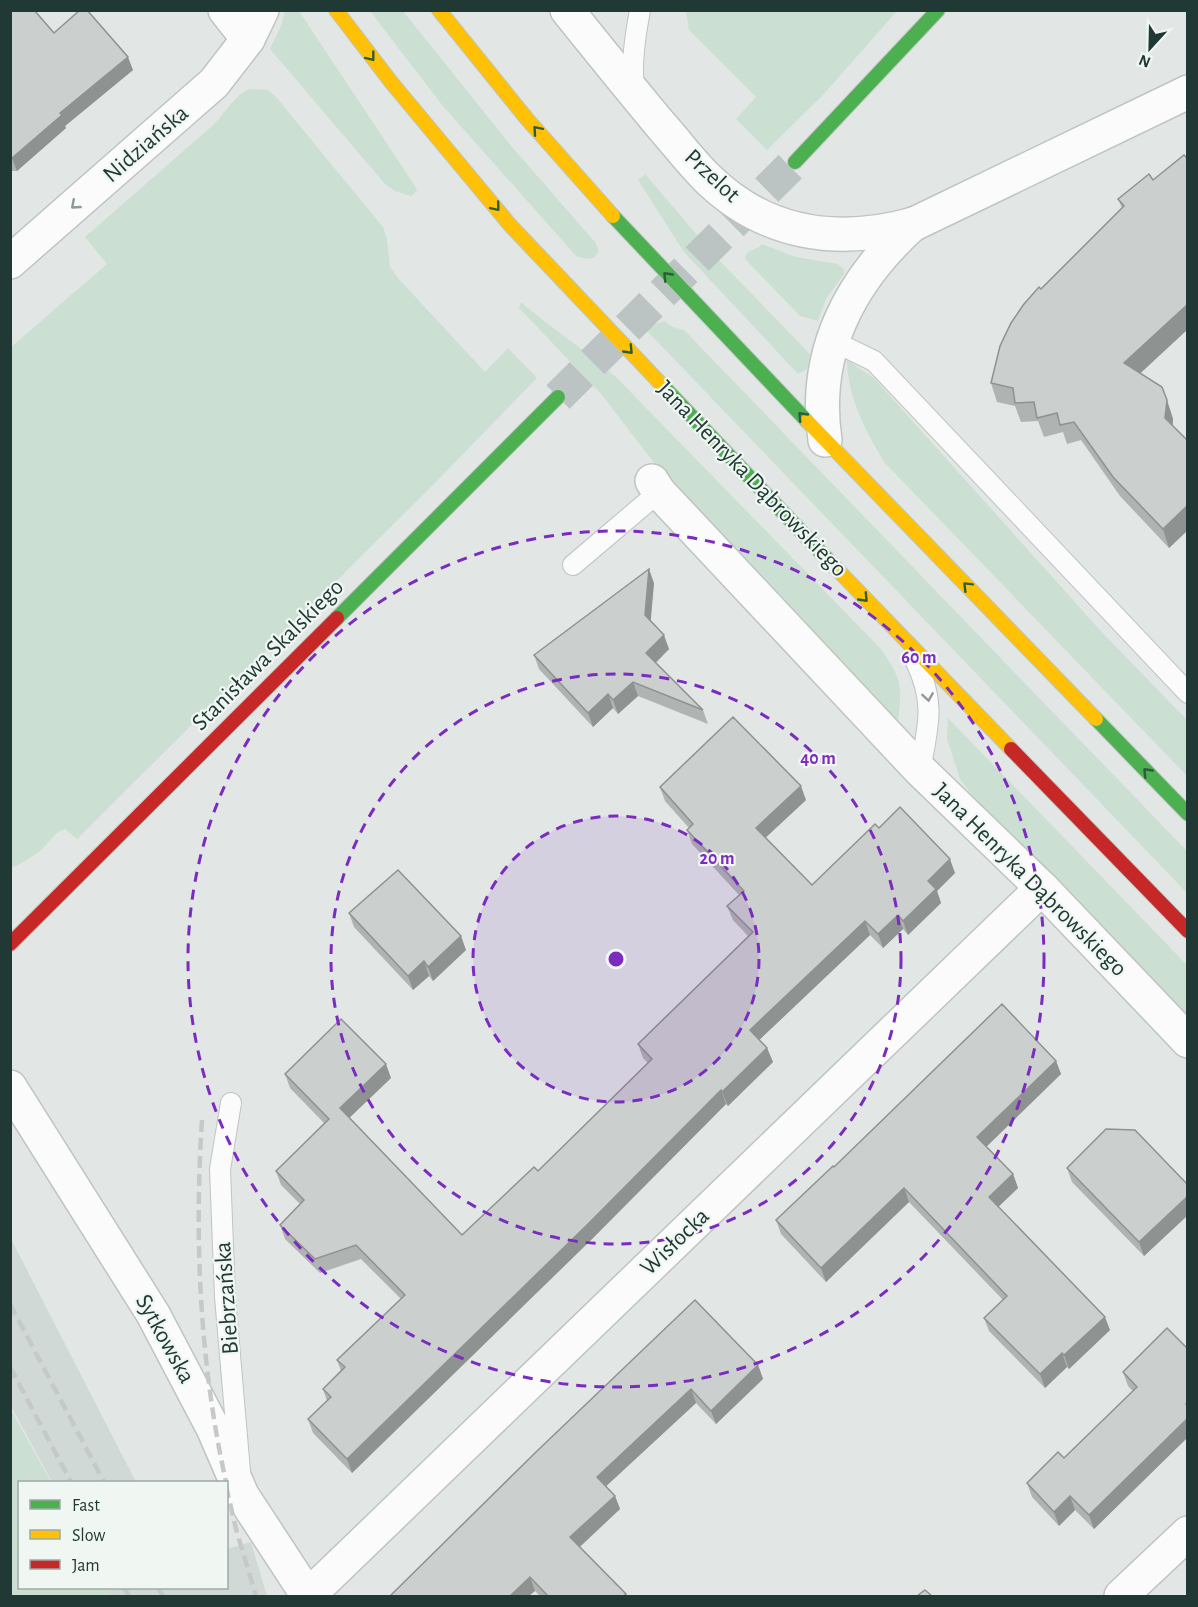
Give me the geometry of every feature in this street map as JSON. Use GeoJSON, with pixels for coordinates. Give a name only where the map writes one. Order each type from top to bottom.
{"type":"FeatureCollection","features":[{"type":"Feature","properties":{"kind":"main road","name":"Jana Henryka Dąbrowskiego"},"geometry":{"type":"LineString","coordinates":[[336,10],[391,82],[510,225],[907,643],[1188,931]]}},
{"type":"Feature","properties":{"kind":"main road"},"geometry":{"type":"LineString","coordinates":[[439,10],[470,51],[652,261],[1188,814]]}},
{"type":"Feature","properties":{"kind":"main road"},"geometry":{"type":"LineString","coordinates":[[795,162],[938,10]]}},
{"type":"Feature","properties":{"kind":"main road","name":"Stanisława Skalskiego"},"geometry":{"type":"LineString","coordinates":[[10,944],[558,397]]}},
{"type":"Feature","properties":{"kind":"street"},"geometry":{"type":"LineString","coordinates":[[225,10],[255,25]]}},
{"type":"Feature","properties":{"kind":"street","name":"Przelot"},"geometry":{"type":"LineString","coordinates":[[567,10],[708,179],[736,201],[766,218],[818,234],[839,235],[888,231],[914,224],[1188,92]]}},
{"type":"Feature","properties":{"kind":"street","name":"Nidziańska"},"geometry":{"type":"LineString","coordinates":[[10,262],[214,84],[255,25]]}},
{"type":"Feature","properties":{"kind":"street","name":"Przelot"},"geometry":{"type":"LineString","coordinates":[[825,440],[822,393],[833,340],[844,310],[853,294],[884,253],[914,224]]}},
{"type":"Feature","properties":{"kind":"street","name":"Jana Henryka Dąbrowskiego"},"geometry":{"type":"LineString","coordinates":[[656,486],[920,770],[1042,888],[1188,1041]]}},
{"type":"Feature","properties":{"kind":"street","name":"Wisłocka"},"geometry":{"type":"LineString","coordinates":[[308,1596],[1042,888]]}},
{"type":"Feature","properties":{"kind":"street","name":"Sytkowska"},"geometry":{"type":"LineString","coordinates":[[10,1087],[153,1314],[213,1428],[242,1495],[308,1596]]}},
{"type":"Feature","properties":{"kind":"street"},"geometry":{"type":"LineString","coordinates":[[1121,1596],[1188,1533]]}},
{"type":"Feature","properties":{"kind":"lane"},"geometry":{"type":"LineString","coordinates":[[635,93],[632,74],[640,10]]}},
{"type":"Feature","properties":{"kind":"lane"},"geometry":{"type":"LineString","coordinates":[[833,340],[874,361],[1188,693]]}},
{"type":"Feature","properties":{"kind":"lane"},"geometry":{"type":"LineString","coordinates":[[573,565],[656,486]]}},
{"type":"Feature","properties":{"kind":"lane"},"geometry":{"type":"LineString","coordinates":[[907,643],[922,675],[930,701],[930,714],[920,770]]}},
{"type":"Feature","properties":{"kind":"lane","name":"Biebrzańska"},"geometry":{"type":"LineString","coordinates":[[231,1103],[220,1169],[225,1298],[242,1495]]}},
{"type":"Feature","properties":{"kind":"shaded area"},"geometry":{"type":"Polygon","coordinates":[[[10,1239],[135,1481],[51,1481],[11,1406],[10,1239]]]}},
{"type":"Feature","properties":{"kind":"shaded area"},"geometry":{"type":"Polygon","coordinates":[[[251,1542],[267,1596],[110,1596],[106,1589],[228,1589],[228,1549],[251,1542]]]}},
{"type":"Feature","properties":{"kind":"green space"},"geometry":{"type":"Polygon","coordinates":[[[686,10],[897,11],[823,95],[767,150],[736,119],[756,97],[689,30],[686,10]]]}},
{"type":"Feature","properties":{"kind":"green space"},"geometry":{"type":"Polygon","coordinates":[[[285,11],[299,11],[415,186],[417,191],[411,196],[395,191],[385,184],[270,49],[285,11]]]}},
{"type":"Feature","properties":{"kind":"green space"},"geometry":{"type":"Polygon","coordinates":[[[370,11],[403,11],[512,147],[595,242],[599,251],[594,258],[586,259],[576,256],[442,105],[370,11]]]}},
{"type":"Feature","properties":{"kind":"green space"},"geometry":{"type":"Polygon","coordinates":[[[250,89],[268,90],[276,97],[383,227],[387,239],[390,267],[398,278],[485,372],[508,348],[537,378],[436,482],[77,839],[65,829],[54,835],[37,854],[11,868],[11,347],[107,264],[85,237],[212,126],[240,94],[250,89]]]}},
{"type":"Feature","properties":{"kind":"green space"},"geometry":{"type":"Polygon","coordinates":[[[645,174],[716,257],[808,352],[810,355],[807,369],[798,374],[684,252],[638,180],[645,174]]]}},
{"type":"Feature","properties":{"kind":"green space"},"geometry":{"type":"Polygon","coordinates":[[[762,244],[796,257],[838,264],[844,269],[844,274],[826,299],[818,321],[800,316],[746,260],[747,254],[762,244]]]}},
{"type":"Feature","properties":{"kind":"green space"},"geometry":{"type":"Polygon","coordinates":[[[521,302],[619,380],[881,649],[894,669],[899,684],[898,723],[671,485],[602,395],[519,308],[521,302]]]}},
{"type":"Feature","properties":{"kind":"green space"},"geometry":{"type":"Polygon","coordinates":[[[664,321],[684,330],[1187,851],[1187,893],[647,331],[648,327],[664,321]]]}},
{"type":"Feature","properties":{"kind":"green space"},"geometry":{"type":"Polygon","coordinates":[[[847,360],[874,378],[1099,629],[1187,720],[1187,776],[884,462],[864,426],[854,401],[847,360]]]}},
{"type":"Feature","properties":{"kind":"green space"},"geometry":{"type":"Polygon","coordinates":[[[948,718],[1187,965],[1187,1028],[991,822],[960,779],[947,739],[948,718]]]}},
{"type":"Feature","properties":{"kind":"green space"},"geometry":{"type":"Polygon","coordinates":[[[10,1408],[50,1481],[18,1481],[18,1589],[106,1589],[110,1596],[11,1596],[10,1408]]]}},
{"type":"Feature","properties":{"kind":"building"},"geometry":{"type":"Polygon","coordinates":[[[10,10],[34,10],[54,33],[80,10],[87,10],[128,57],[60,113],[62,115],[12,158],[10,158],[10,10]]]}},
{"type":"Feature","properties":{"kind":"building"},"geometry":{"type":"Polygon","coordinates":[[[1184,155],[1188,159],[1188,304],[1124,363],[1162,387],[1167,400],[1165,418],[1188,441],[1188,505],[1163,529],[1113,477],[1074,422],[1060,425],[1057,413],[1037,418],[1034,402],[1015,403],[1013,388],[991,383],[1000,346],[1011,323],[1024,304],[1124,206],[1118,199],[1149,174],[1153,180],[1184,155]]]}},
{"type":"Feature","properties":{"kind":"building"},"geometry":{"type":"Polygon","coordinates":[[[649,569],[645,615],[664,635],[646,653],[703,710],[633,682],[613,700],[608,694],[588,713],[534,655],[649,569]]]}},
{"type":"Feature","properties":{"kind":"building"},"geometry":{"type":"Polygon","coordinates":[[[733,717],[801,786],[756,828],[812,885],[875,824],[879,828],[900,807],[950,859],[928,881],[936,889],[903,921],[898,915],[878,934],[865,921],[750,1030],[767,1048],[722,1092],[721,1090],[589,1223],[347,1459],[308,1419],[331,1397],[323,1389],[345,1367],[337,1360],[405,1295],[356,1245],[315,1259],[280,1225],[304,1200],[276,1171],[329,1119],[285,1074],[341,1019],[386,1064],[340,1108],[462,1235],[534,1167],[538,1171],[652,1059],[638,1044],[753,932],[727,906],[744,891],[687,830],[693,824],[660,787],[733,717]]]}},
{"type":"Feature","properties":{"kind":"building"},"geometry":{"type":"Polygon","coordinates":[[[398,870],[461,936],[428,967],[424,961],[408,976],[349,913],[398,870]]]}},
{"type":"Feature","properties":{"kind":"building"},"geometry":{"type":"Polygon","coordinates":[[[1002,1004],[1056,1061],[977,1137],[1013,1174],[989,1197],[1105,1317],[1040,1374],[984,1318],[1007,1296],[904,1188],[821,1268],[776,1220],[1002,1004]]]}},
{"type":"Feature","properties":{"kind":"building"},"geometry":{"type":"Polygon","coordinates":[[[1106,1129],[1135,1130],[1188,1185],[1188,1196],[1139,1242],[1067,1168],[1106,1129]]]}},
{"type":"Feature","properties":{"kind":"building"},"geometry":{"type":"Polygon","coordinates":[[[695,1300],[758,1365],[711,1411],[691,1389],[597,1477],[615,1496],[570,1537],[626,1594],[623,1596],[548,1596],[530,1577],[510,1596],[390,1596],[536,1452],[695,1300]]]}},
{"type":"Feature","properties":{"kind":"building"},"geometry":{"type":"Polygon","coordinates":[[[1167,1328],[1188,1349],[1188,1403],[1186,1404],[1188,1405],[1188,1418],[1089,1515],[1070,1496],[1054,1512],[1027,1483],[1058,1452],[1064,1458],[1137,1387],[1123,1372],[1167,1328]]]}},
{"type":"Feature","properties":{"kind":"building"},"geometry":{"type":"Polygon","coordinates":[[[925,1590],[932,1596],[917,1596],[925,1590]]]}},
{"type":"Feature","properties":{"kind":"tunnel"},"geometry":{"type":"LineString","coordinates":[[558,397],[795,162]]}},
{"type":"Feature","properties":{"kind":"railway"},"geometry":{"type":"LineString","coordinates":[[202,1120],[199,1211],[201,1302],[210,1393],[226,1481]]}},
{"type":"Feature","properties":{"kind":"railway"},"geometry":{"type":"LineString","coordinates":[[10,1304],[103,1481]]}},
{"type":"Feature","properties":{"kind":"railway"},"geometry":{"type":"LineString","coordinates":[[10,1367],[70,1481]]}},
{"type":"Feature","properties":{"kind":"railway"},"geometry":{"type":"LineString","coordinates":[[228,1495],[256,1596]]}},
{"type":"Feature","properties":{"kind":"railway"},"geometry":{"type":"LineString","coordinates":[[125,1589],[129,1596]]}},
{"type":"Feature","properties":{"kind":"railway"},"geometry":{"type":"LineString","coordinates":[[159,1589],[163,1596]]}},
{"type":"Feature","properties":{"kind":"traffic: fast"},"geometry":{"type":"LineString","coordinates":[[795,162],[938,10]]}},
{"type":"Feature","properties":{"kind":"traffic: fast"},"geometry":{"type":"LineString","coordinates":[[613,216],[807,421]]}},
{"type":"Feature","properties":{"kind":"traffic: fast"},"geometry":{"type":"LineString","coordinates":[[662,385],[831,563]]}},
{"type":"Feature","properties":{"kind":"traffic: fast"},"geometry":{"type":"LineString","coordinates":[[337,618],[558,397]]}},
{"type":"Feature","properties":{"kind":"traffic: fast"},"geometry":{"type":"LineString","coordinates":[[1096,719],[1188,814]]}},
{"type":"Feature","properties":{"kind":"traffic: slow"},"geometry":{"type":"LineString","coordinates":[[336,10],[391,82],[510,225],[662,385]]}},
{"type":"Feature","properties":{"kind":"traffic: slow"},"geometry":{"type":"LineString","coordinates":[[439,10],[527,119],[613,216]]}},
{"type":"Feature","properties":{"kind":"traffic: slow"},"geometry":{"type":"LineString","coordinates":[[807,421],[1096,719]]}},
{"type":"Feature","properties":{"kind":"traffic: slow"},"geometry":{"type":"LineString","coordinates":[[831,563],[1011,749]]}},
{"type":"Feature","properties":{"kind":"traffic: jam"},"geometry":{"type":"LineString","coordinates":[[10,944],[337,618]]}},
{"type":"Feature","properties":{"kind":"traffic: jam"},"geometry":{"type":"LineString","coordinates":[[1011,749],[1188,931]]}}]}
